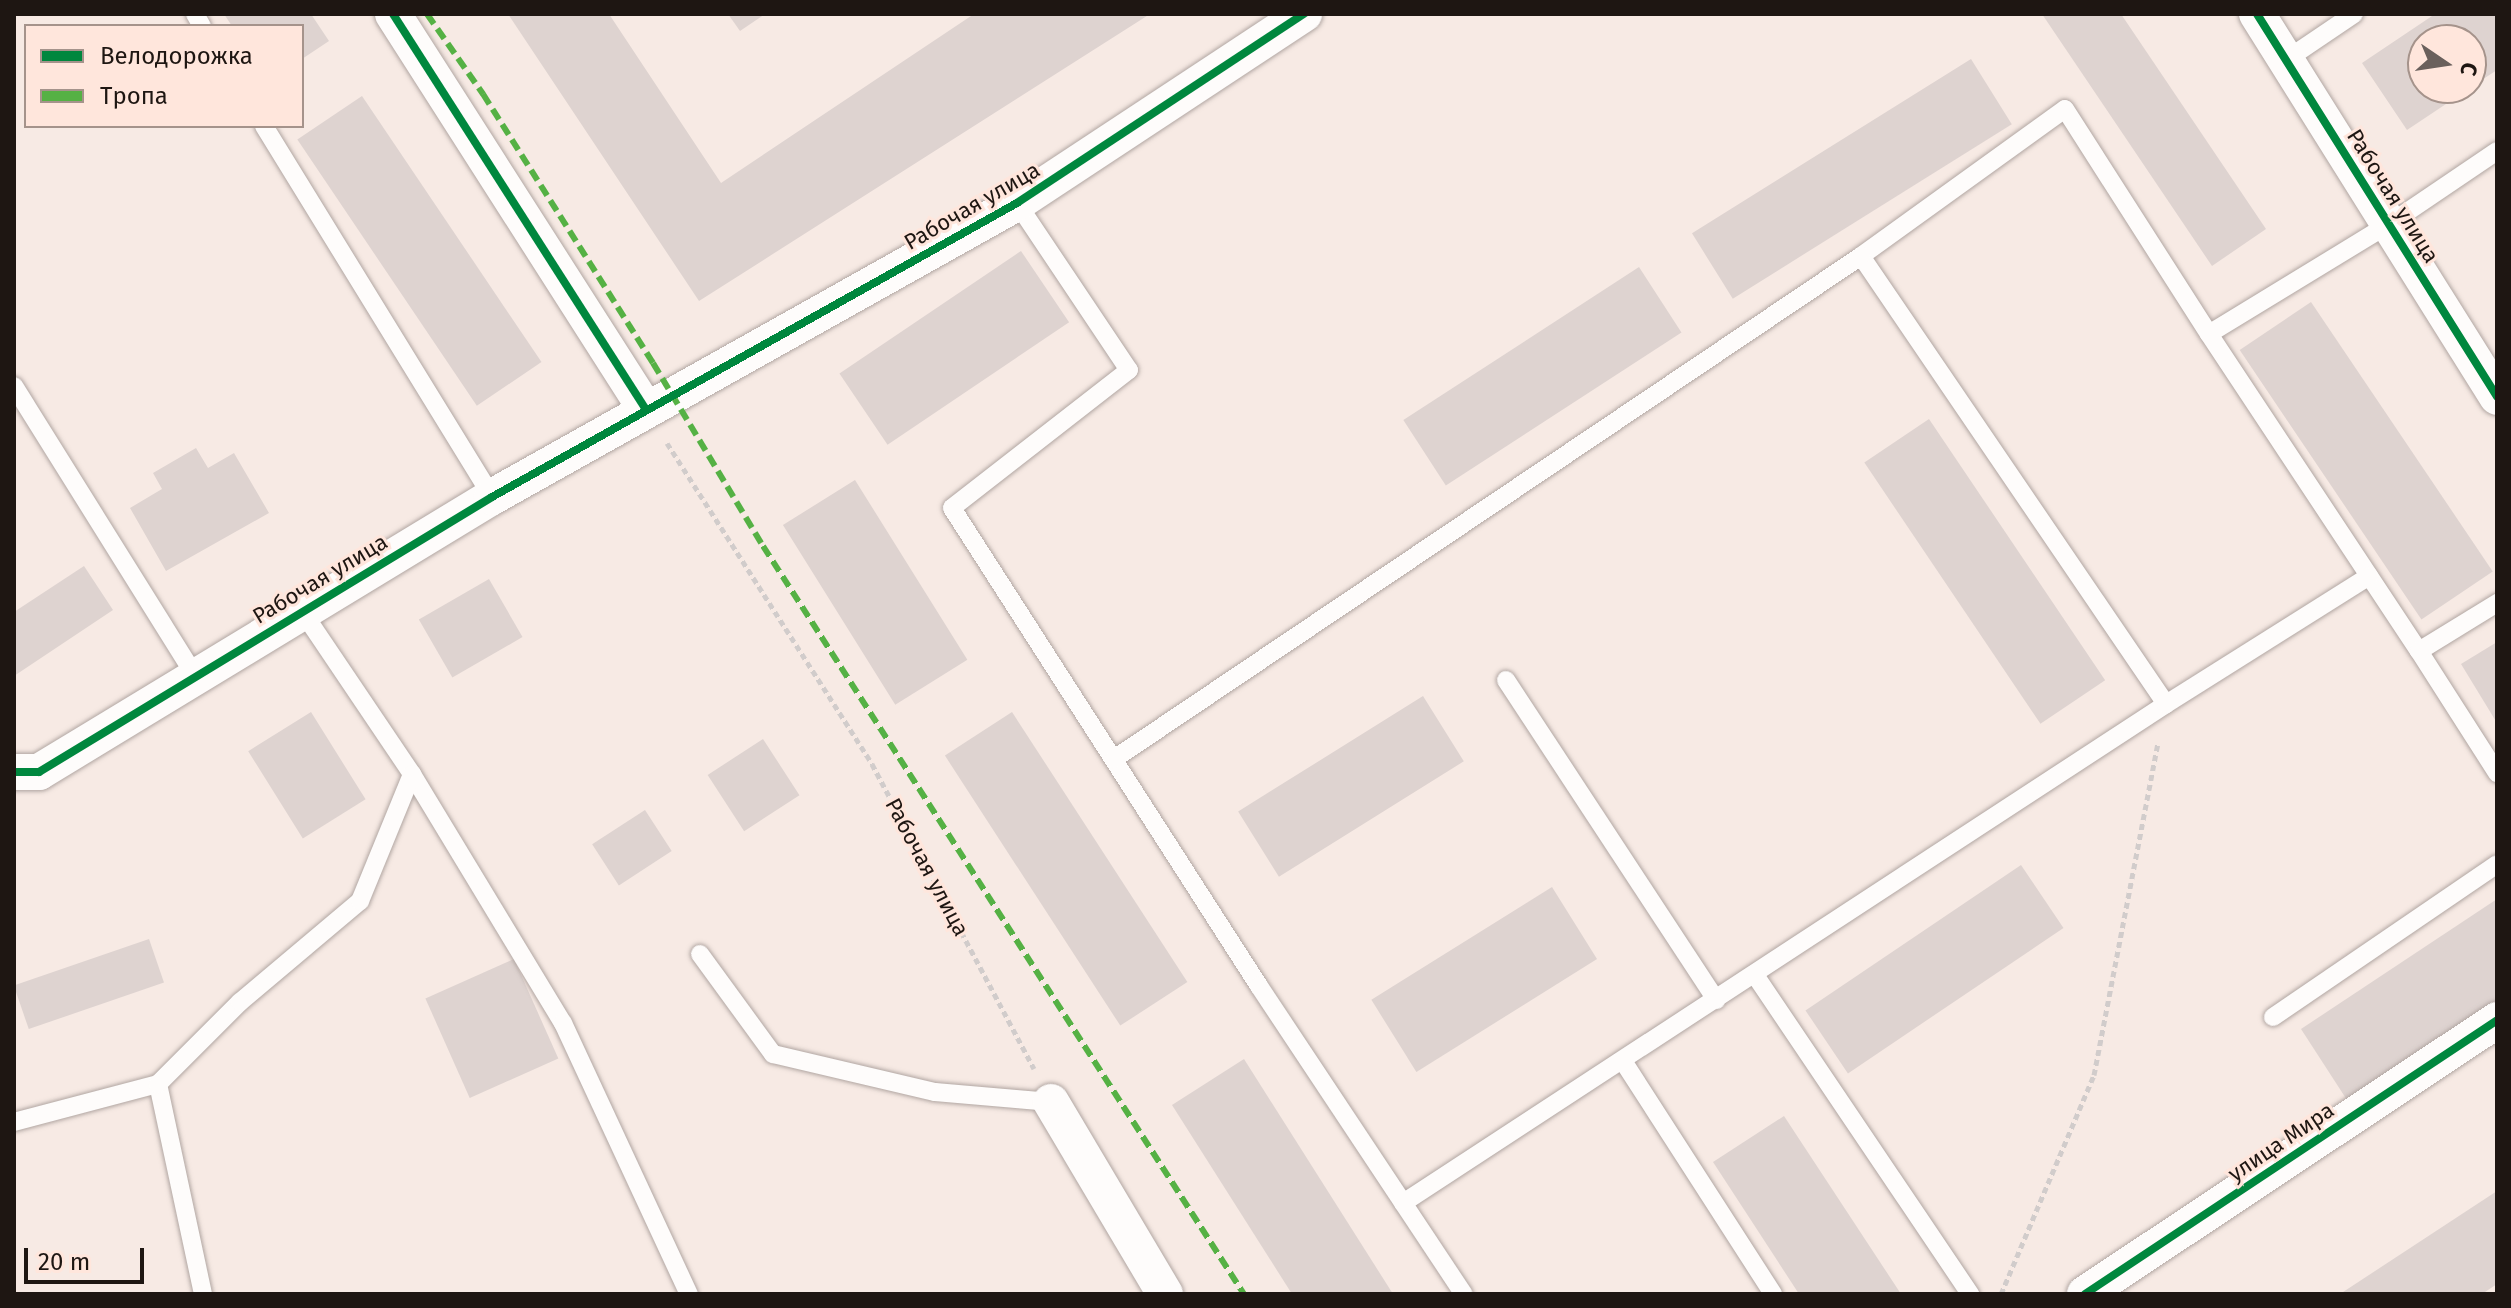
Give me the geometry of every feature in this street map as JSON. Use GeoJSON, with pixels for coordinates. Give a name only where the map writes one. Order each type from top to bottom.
{"type":"FeatureCollection","features":[{"type":"Feature","properties":{"kind":"street"},"geometry":{"type":"LineString","coordinates":[[393,14],[646,410]]}},
{"type":"Feature","properties":{"kind":"street","name":"Рабочая улица"},"geometry":{"type":"LineString","coordinates":[[14,772],[39,772],[492,497],[1017,203],[1304,14]]}},
{"type":"Feature","properties":{"kind":"street","name":"Рабочая улица"},"geometry":{"type":"LineString","coordinates":[[2257,14],[2497,397]]}},
{"type":"Feature","properties":{"kind":"street","name":"улица Мира"},"geometry":{"type":"LineString","coordinates":[[2085,1294],[2497,1020]]}},
{"type":"Feature","properties":{"kind":"street"},"geometry":{"type":"LineString","coordinates":[[1051,1102],[1165,1294]]}},
{"type":"Feature","properties":{"kind":"lane"},"geometry":{"type":"LineString","coordinates":[[2286,60],[2354,14]]}},
{"type":"Feature","properties":{"kind":"lane"},"geometry":{"type":"LineString","coordinates":[[1114,759],[1861,256],[2065,109],[2497,773]]}},
{"type":"Feature","properties":{"kind":"lane"},"geometry":{"type":"LineString","coordinates":[[265,128],[492,497]]}},
{"type":"Feature","properties":{"kind":"lane"},"geometry":{"type":"LineString","coordinates":[[2209,334],[2389,224],[2497,151]]}},
{"type":"Feature","properties":{"kind":"lane"},"geometry":{"type":"LineString","coordinates":[[1017,203],[1129,370],[952,508],[1464,1294]]}},
{"type":"Feature","properties":{"kind":"lane"},"geometry":{"type":"LineString","coordinates":[[1861,256],[2166,704]]}},
{"type":"Feature","properties":{"kind":"lane"},"geometry":{"type":"LineString","coordinates":[[14,386],[195,676]]}},
{"type":"Feature","properties":{"kind":"lane"},"geometry":{"type":"LineString","coordinates":[[1403,1203],[2166,704],[2369,576]]}},
{"type":"Feature","properties":{"kind":"lane"},"geometry":{"type":"LineString","coordinates":[[2419,651],[2497,603]]}},
{"type":"Feature","properties":{"kind":"lane"},"geometry":{"type":"LineString","coordinates":[[302,611],[412,774],[563,1023],[689,1294]]}},
{"type":"Feature","properties":{"kind":"lane"},"geometry":{"type":"LineString","coordinates":[[1506,680],[1716,1000]]}},
{"type":"Feature","properties":{"kind":"lane"},"geometry":{"type":"LineString","coordinates":[[14,1122],[158,1084],[240,1002],[360,901],[412,774]]}},
{"type":"Feature","properties":{"kind":"lane"},"geometry":{"type":"LineString","coordinates":[[2273,1017],[2497,864]]}},
{"type":"Feature","properties":{"kind":"lane"},"geometry":{"type":"LineString","coordinates":[[700,954],[773,1054],[935,1092],[1051,1102]]}},
{"type":"Feature","properties":{"kind":"lane"},"geometry":{"type":"LineString","coordinates":[[1755,975],[1970,1294]]}},
{"type":"Feature","properties":{"kind":"lane"},"geometry":{"type":"LineString","coordinates":[[1623,1061],[1773,1294]]}},
{"type":"Feature","properties":{"kind":"lane"},"geometry":{"type":"LineString","coordinates":[[158,1084],[203,1294]]}},
{"type":"Feature","properties":{"kind":"path"},"geometry":{"type":"LineString","coordinates":[[2001,1294],[2094,1075],[2166,704]]}},
{"type":"Feature","properties":{"kind":"building"},"geometry":{"type":"Polygon","coordinates":[[[224,14],[311,14],[329,41],[304,58],[304,24],[231,24],[224,14]]]}},
{"type":"Feature","properties":{"kind":"building"},"geometry":{"type":"Polygon","coordinates":[[[508,14],[609,14],[721,183],[974,14],[1150,14],[699,301],[508,14]]]}},
{"type":"Feature","properties":{"kind":"building"},"geometry":{"type":"Polygon","coordinates":[[[728,14],[765,14],[740,31],[728,14]]]}},
{"type":"Feature","properties":{"kind":"building"},"geometry":{"type":"Polygon","coordinates":[[[2042,14],[2121,14],[2266,229],[2212,266],[2042,14]]]}},
{"type":"Feature","properties":{"kind":"building"},"geometry":{"type":"Polygon","coordinates":[[[2435,14],[2497,14],[2497,70],[2487,77],[2487,24],[2420,24],[2435,14]]]}},
{"type":"Feature","properties":{"kind":"building"},"geometry":{"type":"Polygon","coordinates":[[[2407,33],[2407,104],[2446,104],[2407,130],[2362,63],[2407,33]]]}},
{"type":"Feature","properties":{"kind":"building"},"geometry":{"type":"Polygon","coordinates":[[[1971,59],[2012,124],[1733,299],[1692,233],[1971,59]]]}},
{"type":"Feature","properties":{"kind":"building"},"geometry":{"type":"Polygon","coordinates":[[[362,96],[542,362],[477,406],[297,140],[362,96]]]}},
{"type":"Feature","properties":{"kind":"building"},"geometry":{"type":"Polygon","coordinates":[[[1021,251],[1069,322],[888,445],[839,373],[1021,251]]]}},
{"type":"Feature","properties":{"kind":"building"},"geometry":{"type":"Polygon","coordinates":[[[1639,267],[1681,332],[1446,485],[1403,420],[1639,267]]]}},
{"type":"Feature","properties":{"kind":"building"},"geometry":{"type":"Polygon","coordinates":[[[2311,302],[2493,571],[2421,620],[2240,350],[2311,302]]]}},
{"type":"Feature","properties":{"kind":"building"},"geometry":{"type":"Polygon","coordinates":[[[1929,419],[2105,680],[2040,724],[1864,463],[1929,419]]]}},
{"type":"Feature","properties":{"kind":"building"},"geometry":{"type":"Polygon","coordinates":[[[196,448],[208,468],[234,453],[269,513],[166,571],[130,508],[162,489],[153,473],[196,448]]]}},
{"type":"Feature","properties":{"kind":"building"},"geometry":{"type":"Polygon","coordinates":[[[855,480],[967,660],[895,705],[783,525],[855,480]]]}},
{"type":"Feature","properties":{"kind":"building"},"geometry":{"type":"Polygon","coordinates":[[[84,566],[113,610],[14,676],[14,612],[84,566]]]}},
{"type":"Feature","properties":{"kind":"building"},"geometry":{"type":"Polygon","coordinates":[[[489,579],[522,637],[452,678],[419,620],[489,579]]]}},
{"type":"Feature","properties":{"kind":"building"},"geometry":{"type":"Polygon","coordinates":[[[2497,642],[2497,723],[2461,664],[2497,642]]]}},
{"type":"Feature","properties":{"kind":"building"},"geometry":{"type":"Polygon","coordinates":[[[1423,696],[1464,761],[1279,877],[1238,812],[1423,696]]]}},
{"type":"Feature","properties":{"kind":"building"},"geometry":{"type":"Polygon","coordinates":[[[311,712],[366,799],[303,839],[248,751],[311,712]]]}},
{"type":"Feature","properties":{"kind":"building"},"geometry":{"type":"Polygon","coordinates":[[[1012,712],[1187,982],[1120,1026],[945,756],[1012,712]]]}},
{"type":"Feature","properties":{"kind":"building"},"geometry":{"type":"Polygon","coordinates":[[[763,739],[799,795],[744,831],[708,775],[763,739]]]}},
{"type":"Feature","properties":{"kind":"building"},"geometry":{"type":"Polygon","coordinates":[[[645,810],[672,851],[619,885],[592,844],[645,810]]]}},
{"type":"Feature","properties":{"kind":"building"},"geometry":{"type":"Polygon","coordinates":[[[2021,865],[2063,928],[1848,1073],[1805,1010],[2021,865]]]}},
{"type":"Feature","properties":{"kind":"building"},"geometry":{"type":"Polygon","coordinates":[[[1552,887],[1597,959],[1416,1072],[1371,1000],[1552,887]]]}},
{"type":"Feature","properties":{"kind":"building"},"geometry":{"type":"Polygon","coordinates":[[[2497,899],[2497,1001],[2347,1100],[2301,1029],[2497,899]]]}},
{"type":"Feature","properties":{"kind":"building"},"geometry":{"type":"Polygon","coordinates":[[[149,939],[164,982],[29,1029],[14,985],[149,939]]]}},
{"type":"Feature","properties":{"kind":"building"},"geometry":{"type":"Polygon","coordinates":[[[514,959],[558,1059],[470,1098],[425,998],[514,959]]]}},
{"type":"Feature","properties":{"kind":"building"},"geometry":{"type":"Polygon","coordinates":[[[1244,1059],[1393,1294],[1292,1294],[1172,1105],[1244,1059]]]}},
{"type":"Feature","properties":{"kind":"building"},"geometry":{"type":"Polygon","coordinates":[[[1784,1116],[1901,1294],[1799,1294],[1713,1162],[1784,1116]]]}},
{"type":"Feature","properties":{"kind":"building"},"geometry":{"type":"Polygon","coordinates":[[[2497,1191],[2497,1284],[2482,1294],[2340,1294],[2497,1191]]]}},
{"type":"Feature","properties":{"kind":"marked path"},"geometry":{"type":"LineString","coordinates":[[427,14],[483,94],[653,363],[763,546],[1244,1294]]}},
{"type":"Feature","properties":{"kind":"cycle path"},"geometry":{"type":"LineString","coordinates":[[393,14],[646,410]]}},
{"type":"Feature","properties":{"kind":"cycle path"},"geometry":{"type":"LineString","coordinates":[[14,772],[39,772],[492,497],[1017,203],[1304,14]]}},
{"type":"Feature","properties":{"kind":"cycle path"},"geometry":{"type":"LineString","coordinates":[[2257,14],[2497,397]]}},
{"type":"Feature","properties":{"kind":"cycle path"},"geometry":{"type":"LineString","coordinates":[[2085,1294],[2497,1020]]}}]}
